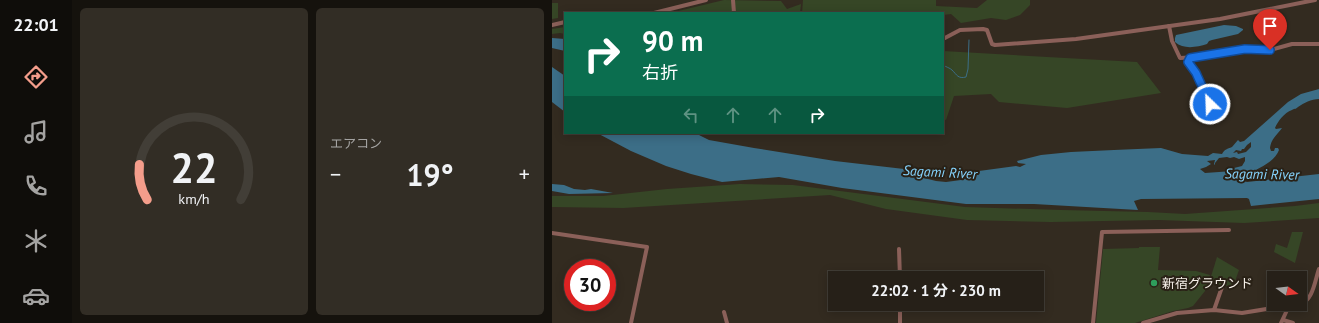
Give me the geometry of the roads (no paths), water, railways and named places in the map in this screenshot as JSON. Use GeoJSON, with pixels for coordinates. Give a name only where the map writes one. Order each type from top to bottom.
{"type":"FeatureCollection","features":[{"type":"Feature","properties":{"kind":"street"},"geometry":{"type":"LineString","coordinates":[[658,12],[706,0]]}},
{"type":"Feature","properties":{"kind":"street"},"geometry":{"type":"LineString","coordinates":[[733,0],[734,12]]}},
{"type":"Feature","properties":{"kind":"street"},"geometry":{"type":"LineString","coordinates":[[944,38],[960,30],[985,29],[988,32],[992,44],[1000,45],[1076,39],[1220,18],[1315,0]]}},
{"type":"Feature","properties":{"kind":"street"},"geometry":{"type":"LineString","coordinates":[[552,24],[564,22]]}},
{"type":"Feature","properties":{"kind":"street"},"geometry":{"type":"LineString","coordinates":[[1169,26],[1172,41],[1180,58],[1190,58],[1245,49],[1270,50],[1292,44],[1319,44]]}},
{"type":"Feature","properties":{"kind":"street"},"geometry":{"type":"LineString","coordinates":[[1190,58],[1188,62],[1196,73],[1209,101],[1210,104],[1208,109]]}},
{"type":"Feature","properties":{"kind":"street"},"geometry":{"type":"LineString","coordinates":[[1093,323],[1102,232],[1229,230]]}},
{"type":"Feature","properties":{"kind":"street"},"geometry":{"type":"LineString","coordinates":[[552,233],[647,247],[631,323]]}},
{"type":"Feature","properties":{"kind":"street"},"geometry":{"type":"LineString","coordinates":[[900,249],[900,271]]}},
{"type":"Feature","properties":{"kind":"street"},"geometry":{"type":"LineString","coordinates":[[1307,301],[1310,297],[1319,269]]}},
{"type":"Feature","properties":{"kind":"street"},"geometry":{"type":"LineString","coordinates":[[1214,310],[1222,287]]}},
{"type":"Feature","properties":{"kind":"street"},"geometry":{"type":"LineString","coordinates":[[1143,323],[1173,314],[1214,310],[1242,313],[1267,309]]}},
{"type":"Feature","properties":{"kind":"street"},"geometry":{"type":"LineString","coordinates":[[900,311],[900,323]]}},
{"type":"Feature","properties":{"kind":"street"},"geometry":{"type":"LineString","coordinates":[[1287,311],[1282,321],[1293,323]]}},
{"type":"Feature","properties":{"kind":"street"},"geometry":{"type":"LineString","coordinates":[[724,312],[727,323]]}},
{"type":"Feature","properties":{"kind":"water"},"geometry":{"type":"Polygon","coordinates":[[[1224,25],[1236,26],[1243,30],[1238,34],[1212,40],[1207,44],[1199,46],[1186,47],[1175,42],[1176,35],[1224,25]]]}},
{"type":"Feature","properties":{"kind":"water"},"geometry":{"type":"Polygon","coordinates":[[[552,38],[564,39],[564,51],[552,48],[552,38]]]}},
{"type":"Feature","properties":{"kind":"water"},"geometry":{"type":"Polygon","coordinates":[[[552,67],[564,75],[564,111],[552,102],[552,67]]]}},
{"type":"Feature","properties":{"kind":"water"},"geometry":{"type":"Polygon","coordinates":[[[1319,89],[1319,99],[1305,103],[1286,113],[1275,128],[1282,128],[1273,140],[1270,148],[1271,151],[1274,151],[1275,148],[1278,148],[1279,150],[1276,156],[1266,165],[1245,177],[1243,181],[1247,182],[1319,174],[1319,199],[1251,206],[1249,199],[1247,198],[1141,199],[1134,201],[1138,210],[1034,204],[966,204],[842,188],[779,177],[722,182],[666,166],[631,151],[599,134],[694,134],[709,140],[754,148],[835,161],[904,169],[920,177],[946,182],[961,180],[979,171],[1016,166],[1020,167],[1026,164],[1018,163],[1017,161],[1041,155],[1071,152],[1161,148],[1182,154],[1208,156],[1213,153],[1222,154],[1225,150],[1232,147],[1238,140],[1240,142],[1244,141],[1288,102],[1301,94],[1319,89]],[[1251,142],[1241,151],[1236,150],[1233,153],[1237,152],[1238,154],[1246,152],[1251,147],[1251,142]],[[1234,157],[1219,158],[1215,165],[1214,164],[1215,160],[1207,161],[1211,164],[1200,169],[1205,173],[1233,171],[1234,168],[1242,166],[1245,161],[1245,157],[1239,159],[1234,157]]]}},
{"type":"Feature","properties":{"kind":"water"},"geometry":{"type":"Polygon","coordinates":[[[552,184],[564,185],[574,189],[591,189],[613,193],[569,194],[552,191],[552,184]]]}},
{"type":"Feature","properties":{"kind":"waterway"},"geometry":{"type":"LineString","coordinates":[[944,66],[951,69],[959,77],[966,77],[968,69],[969,40]]}},
{"type":"Feature","properties":{"kind":"place","name":"新宿グラウンド"},"geometry":{"type":"Point","coordinates":[1154,283]}},
{"type":"Feature","properties":{"kind":"water label","name":"Sagami River"},"geometry":{"type":"Point","coordinates":[940,172]}},
{"type":"Feature","properties":{"kind":"water label","name":"Sagami River"},"geometry":{"type":"Point","coordinates":[1262,174]}}]}
